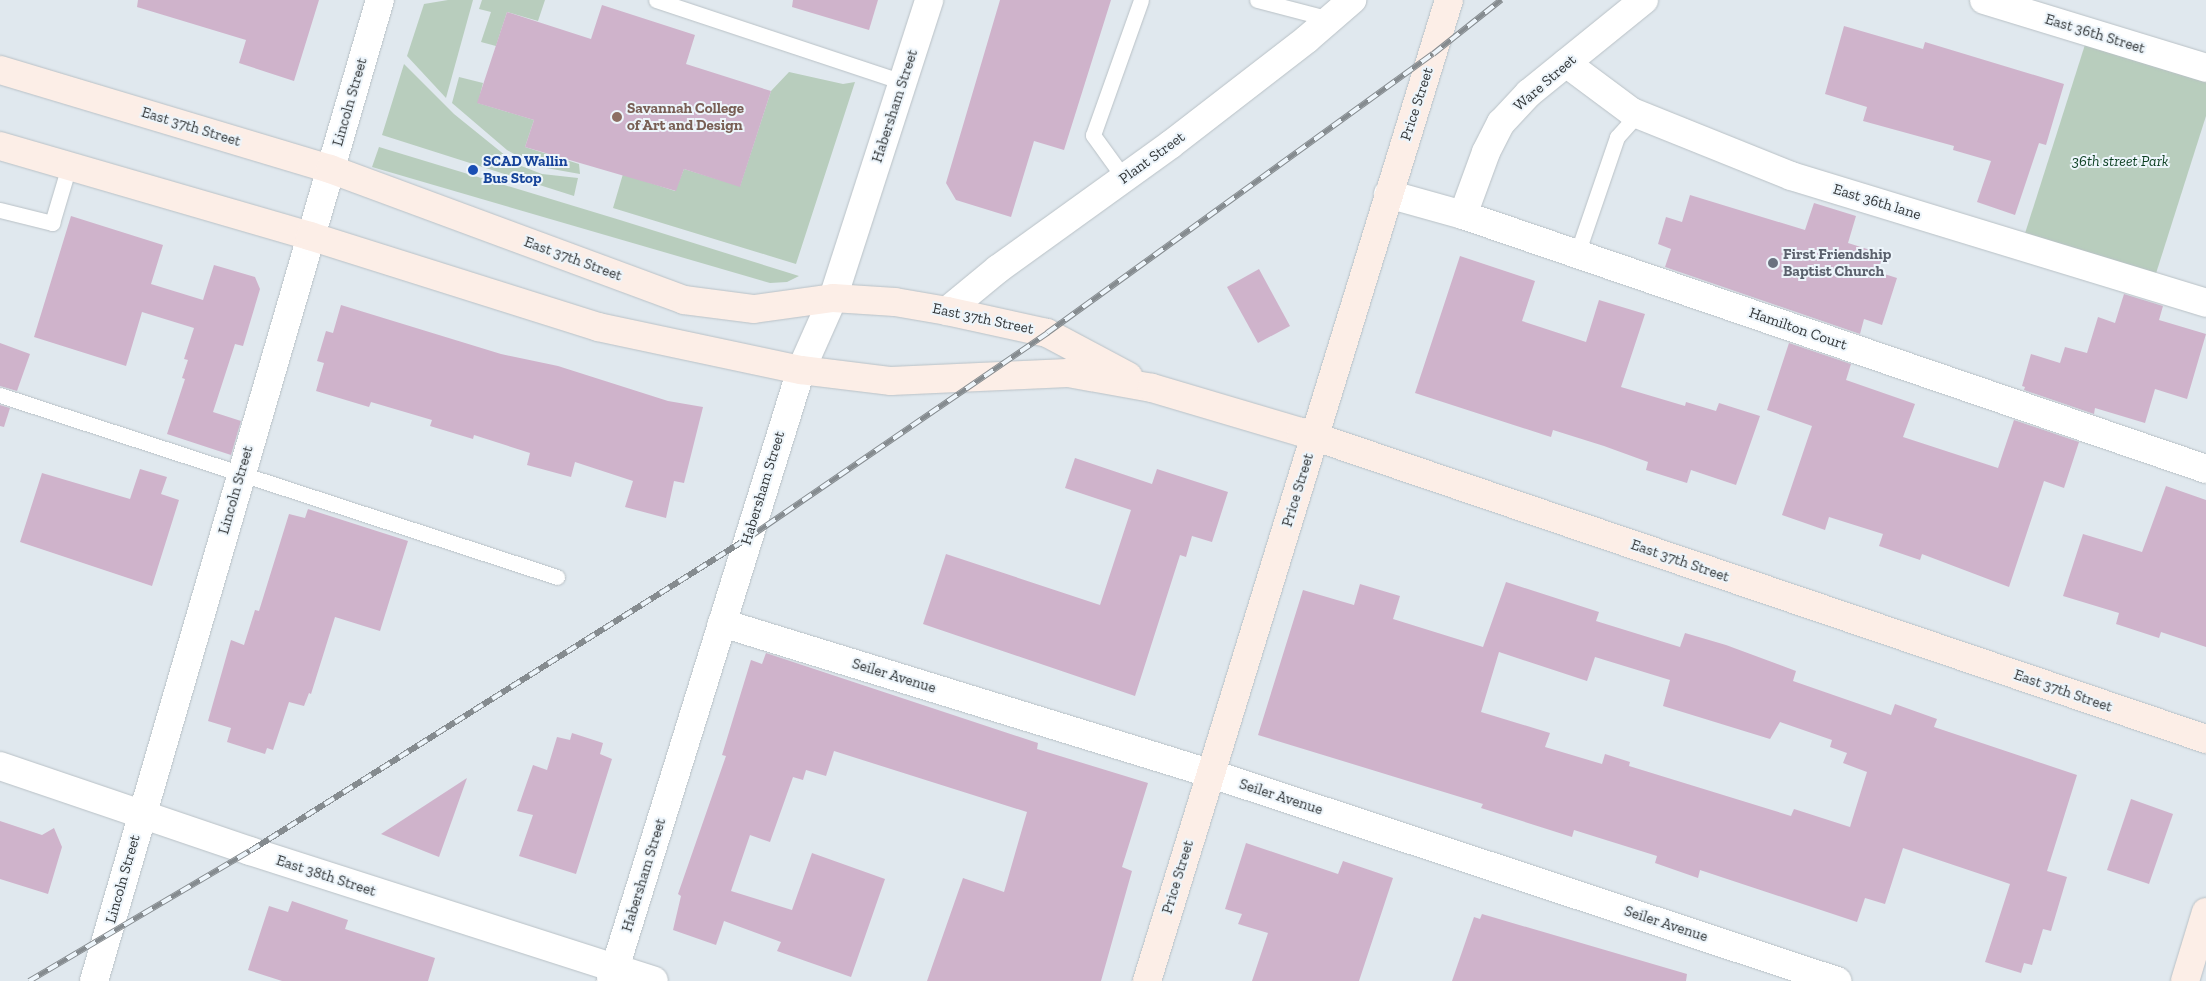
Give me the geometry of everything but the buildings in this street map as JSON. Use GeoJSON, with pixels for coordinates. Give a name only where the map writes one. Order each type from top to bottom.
{"type":"FeatureCollection","features":[{"type":"Feature","properties":{"kind":"main road","name":"Price Street"},"geometry":{"type":"LineString","coordinates":[[1147,981],[1448,0]]}},
{"type":"Feature","properties":{"kind":"main road","name":"East 37th Street"},"geometry":{"type":"LineString","coordinates":[[0,70],[330,169],[684,300],[754,309],[833,298],[895,302],[948,311],[1047,332],[1152,388]]}},
{"type":"Feature","properties":{"kind":"main road","name":"East 37th Street"},"geometry":{"type":"LineString","coordinates":[[0,146],[310,236],[598,327],[801,370],[891,381],[1068,372],[1152,388],[1314,437],[2206,739]]}},
{"type":"Feature","properties":{"kind":"main road"},"geometry":{"type":"LineString","coordinates":[[2185,981],[2206,912]]}},
{"type":"Feature","properties":{"kind":"street","name":"Lincoln Street"},"geometry":{"type":"LineString","coordinates":[[94,981],[380,0]]}},
{"type":"Feature","properties":{"kind":"street","name":"Habersham Street"},"geometry":{"type":"LineString","coordinates":[[613,975],[801,370],[833,298],[929,0]]}},
{"type":"Feature","properties":{"kind":"street","name":"Plant Street"},"geometry":{"type":"LineString","coordinates":[[948,311],[998,269],[1124,178],[1352,0]]}},
{"type":"Feature","properties":{"kind":"street","name":"Ware Street"},"geometry":{"type":"LineString","coordinates":[[1463,215],[1486,152],[1500,123],[1529,93],[1644,0]]}},
{"type":"Feature","properties":{"kind":"street","name":"East 36th Street"},"geometry":{"type":"LineString","coordinates":[[1984,0],[2206,68]]}},
{"type":"Feature","properties":{"kind":"street","name":"East 36th lane"},"geometry":{"type":"LineString","coordinates":[[1566,63],[1638,114],[1791,176],[2206,302]]}},
{"type":"Feature","properties":{"kind":"street","name":"Hamilton Court"},"geometry":{"type":"LineString","coordinates":[[1388,194],[1463,215],[2206,469]]}},
{"type":"Feature","properties":{"kind":"street","name":"Seiler Avenue"},"geometry":{"type":"LineString","coordinates":[[722,623],[1210,773],[1837,981]]}},
{"type":"Feature","properties":{"kind":"street","name":"East 38th Street"},"geometry":{"type":"LineString","coordinates":[[0,766],[613,975],[654,981]]}},
{"type":"Feature","properties":{"kind":"lane"},"geometry":{"type":"LineString","coordinates":[[656,0],[903,82]]}},
{"type":"Feature","properties":{"kind":"lane"},"geometry":{"type":"LineString","coordinates":[[1124,178],[1093,135],[1141,0]]}},
{"type":"Feature","properties":{"kind":"lane"},"geometry":{"type":"LineString","coordinates":[[1257,0],[1330,19]]}},
{"type":"Feature","properties":{"kind":"lane"},"geometry":{"type":"LineString","coordinates":[[1578,254],[1617,137],[1638,114]]}},
{"type":"Feature","properties":{"kind":"lane"},"geometry":{"type":"LineString","coordinates":[[0,210],[52,223],[69,166]]}},
{"type":"Feature","properties":{"kind":"lane"},"geometry":{"type":"LineString","coordinates":[[0,395],[242,472],[557,577]]}},
{"type":"Feature","properties":{"kind":"green space"},"geometry":{"type":"Polygon","coordinates":[[[448,0],[473,0],[446,98],[407,56],[424,4],[448,0]]]}},
{"type":"Feature","properties":{"kind":"green space"},"geometry":{"type":"Polygon","coordinates":[[[482,0],[545,0],[538,21],[507,12],[496,46],[481,42],[491,12],[479,9],[482,0]]]}},
{"type":"Feature","properties":{"kind":"green space","name":"36th street Park"},"geometry":{"type":"Polygon","coordinates":[[[2089,32],[2206,68],[2206,116],[2152,286],[2021,246],[2089,32]]]}},
{"type":"Feature","properties":{"kind":"green space"},"geometry":{"type":"Polygon","coordinates":[[[404,64],[454,114],[516,164],[542,174],[578,178],[574,196],[382,135],[404,64]]]}},
{"type":"Feature","properties":{"kind":"green space"},"geometry":{"type":"Polygon","coordinates":[[[789,72],[843,84],[855,82],[796,264],[613,208],[623,174],[675,191],[684,169],[740,186],[771,91],[789,72]]]}},
{"type":"Feature","properties":{"kind":"green space"},"geometry":{"type":"Polygon","coordinates":[[[459,77],[483,83],[478,103],[534,120],[525,147],[579,164],[580,174],[535,166],[507,150],[452,103],[459,77]]]}},
{"type":"Feature","properties":{"kind":"green space"},"geometry":{"type":"Polygon","coordinates":[[[379,147],[799,276],[787,282],[770,283],[372,167],[379,147]]]}},
{"type":"Feature","properties":{"kind":"railway"},"geometry":{"type":"LineString","coordinates":[[29,981],[250,851],[748,538],[1047,333],[1433,54],[1501,0]]}},
{"type":"Feature","properties":{"kind":"place","name":"Savannah College of Art and Design"},"geometry":{"type":"Point","coordinates":[617,117]}},
{"type":"Feature","properties":{"kind":"place","name":"SCAD Wallin Bus Stop"},"geometry":{"type":"Point","coordinates":[473,170]}},
{"type":"Feature","properties":{"kind":"place","name":"First Friendship Baptist Church"},"geometry":{"type":"Point","coordinates":[1773,263]}}]}
